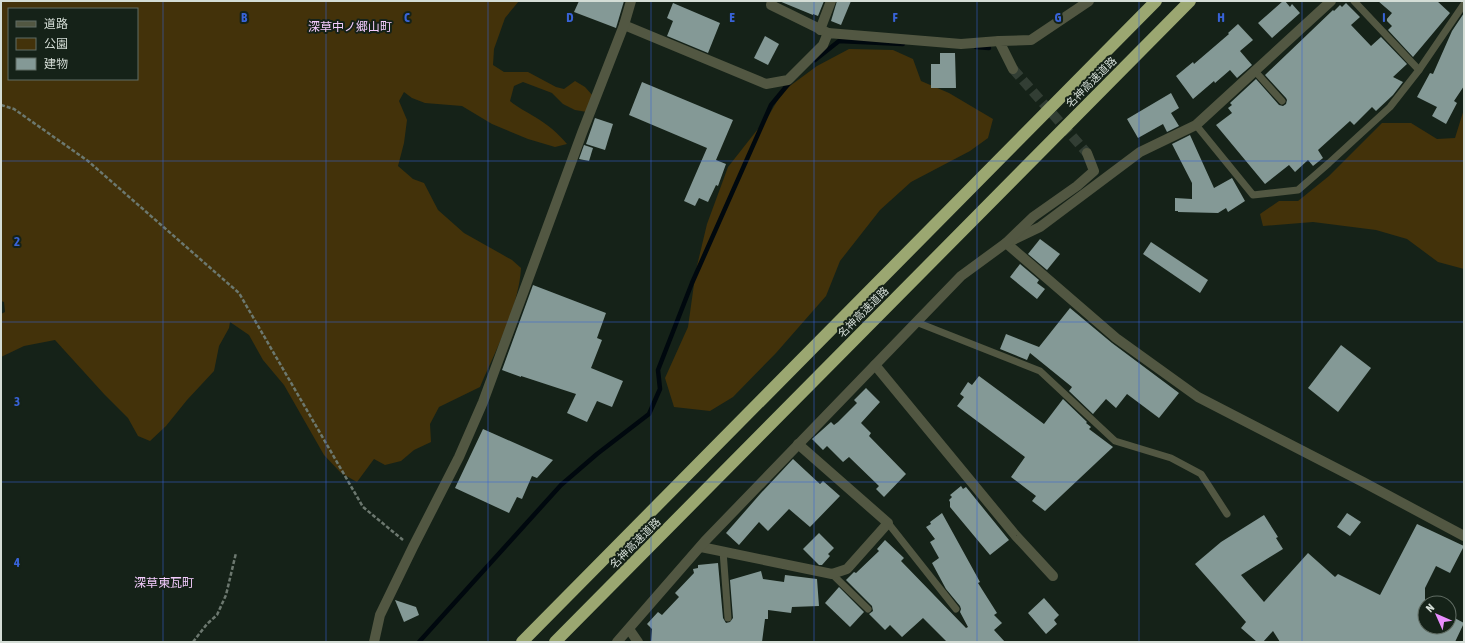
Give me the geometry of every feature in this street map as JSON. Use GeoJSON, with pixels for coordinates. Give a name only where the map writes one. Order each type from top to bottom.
{"type":"FeatureCollection","features":[{"type":"Feature","properties":{"kind":"highway","name":"名神高速道路"},"geometry":{"type":"LineString","coordinates":[[522,642],[1156,1]]}},
{"type":"Feature","properties":{"kind":"highway","name":"名神高速道路"},"geometry":{"type":"LineString","coordinates":[[555,642],[1190,1]]}},
{"type":"Feature","properties":{"kind":"street"},"geometry":{"type":"LineString","coordinates":[[374,642],[380,615],[459,457],[483,402],[582,133],[624,25],[631,1]]}},
{"type":"Feature","properties":{"kind":"street"},"geometry":{"type":"LineString","coordinates":[[772,1],[771,5],[824,32],[961,44],[1031,40],[1089,1]]}},
{"type":"Feature","properties":{"kind":"street"},"geometry":{"type":"LineString","coordinates":[[624,25],[766,84],[788,80],[823,45],[824,32],[832,1]]}},
{"type":"Feature","properties":{"kind":"street"},"geometry":{"type":"LineString","coordinates":[[1006,243],[1040,227],[1140,152],[1196,125],[1254,70],[1331,1]]}},
{"type":"Feature","properties":{"kind":"street"},"geometry":{"type":"LineString","coordinates":[[999,41],[1013,69]]}},
{"type":"Feature","properties":{"kind":"street"},"geometry":{"type":"LineString","coordinates":[[617,642],[701,547],[798,444],[961,276],[1006,243],[1033,217],[1077,186],[1094,170],[1086,153]]}},
{"type":"Feature","properties":{"kind":"street"},"geometry":{"type":"LineString","coordinates":[[1006,243],[1116,338],[1198,397],[1464,536]]}},
{"type":"Feature","properties":{"kind":"street"},"geometry":{"type":"LineString","coordinates":[[875,365],[1016,536],[1053,576]]}},
{"type":"Feature","properties":{"kind":"street"},"geometry":{"type":"LineString","coordinates":[[701,547],[832,574],[847,569],[888,524],[798,444]]}},
{"type":"Feature","properties":{"kind":"street"},"geometry":{"type":"LineString","coordinates":[[628,629],[638,642]]}},
{"type":"Feature","properties":{"kind":"lane"},"geometry":{"type":"LineString","coordinates":[[1354,1],[1419,70]]}},
{"type":"Feature","properties":{"kind":"lane"},"geometry":{"type":"LineString","coordinates":[[1196,125],[1253,195],[1298,190],[1390,107],[1419,70],[1464,4]]}},
{"type":"Feature","properties":{"kind":"lane"},"geometry":{"type":"LineString","coordinates":[[1254,70],[1282,101]]}},
{"type":"Feature","properties":{"kind":"lane"},"geometry":{"type":"LineString","coordinates":[[916,322],[1040,371],[1115,441],[1171,458],[1201,474],[1227,514]]}},
{"type":"Feature","properties":{"kind":"lane"},"geometry":{"type":"LineString","coordinates":[[888,524],[956,609]]}},
{"type":"Feature","properties":{"kind":"lane"},"geometry":{"type":"LineString","coordinates":[[723,551],[728,618]]}},
{"type":"Feature","properties":{"kind":"lane"},"geometry":{"type":"LineString","coordinates":[[832,574],[868,609]]}},
{"type":"Feature","properties":{"kind":"path"},"geometry":{"type":"LineString","coordinates":[[1,105],[14,109],[88,161],[239,293],[363,507],[413,547]]}},
{"type":"Feature","properties":{"kind":"path"},"geometry":{"type":"LineString","coordinates":[[193,642],[207,624],[217,615],[226,595],[236,553]]}},
{"type":"Feature","properties":{"kind":"green space"},"geometry":{"type":"Polygon","coordinates":[[[1,1],[519,1],[505,18],[494,49],[493,65],[504,72],[528,72],[556,87],[564,89],[575,81],[585,87],[593,96],[587,112],[575,110],[563,104],[552,93],[523,82],[514,86],[510,101],[548,126],[567,144],[555,147],[528,139],[492,124],[462,106],[425,103],[412,98],[404,92],[399,101],[407,120],[404,143],[398,166],[413,179],[424,183],[438,210],[464,233],[512,260],[521,268],[516,298],[511,313],[480,387],[439,407],[430,424],[431,442],[414,450],[401,461],[385,465],[374,459],[357,482],[341,473],[324,455],[284,385],[263,360],[249,335],[230,322],[229,328],[219,346],[214,371],[187,400],[166,426],[150,441],[138,436],[128,418],[55,340],[24,346],[1,357],[1,314],[5,312],[4,302],[1,301],[1,1]]]}},
{"type":"Feature","properties":{"kind":"green space"},"geometry":{"type":"Polygon","coordinates":[[[849,49],[893,50],[913,59],[921,81],[949,93],[993,119],[988,138],[970,151],[911,182],[880,210],[840,261],[826,296],[776,353],[733,397],[710,411],[674,407],[665,378],[688,327],[696,270],[707,224],[728,167],[769,115],[783,91],[817,66],[849,49]]]}},
{"type":"Feature","properties":{"kind":"green space"},"geometry":{"type":"Polygon","coordinates":[[[1464,109],[1464,269],[1438,262],[1407,239],[1376,230],[1313,222],[1263,226],[1260,214],[1279,201],[1298,201],[1329,176],[1382,123],[1411,123],[1437,139],[1455,138],[1464,109]]]}},
{"type":"Feature","properties":{"kind":"building"},"geometry":{"type":"Polygon","coordinates":[[[579,1],[624,1],[616,28],[574,12],[579,1]]]}},
{"type":"Feature","properties":{"kind":"building"},"geometry":{"type":"Polygon","coordinates":[[[779,1],[824,1],[818,16],[779,1]]]}},
{"type":"Feature","properties":{"kind":"building"},"geometry":{"type":"Polygon","coordinates":[[[837,1],[851,1],[841,25],[831,21],[837,1]]]}},
{"type":"Feature","properties":{"kind":"building"},"geometry":{"type":"Polygon","coordinates":[[[1283,1],[1285,1],[1290,7],[1292,4],[1300,13],[1272,38],[1258,23],[1283,1]]]}},
{"type":"Feature","properties":{"kind":"building"},"geometry":{"type":"Polygon","coordinates":[[[1378,1],[1437,1],[1450,13],[1413,57],[1388,30],[1392,26],[1386,20],[1392,13],[1378,1]]]}},
{"type":"Feature","properties":{"kind":"building"},"geometry":{"type":"Polygon","coordinates":[[[673,3],[720,23],[708,53],[667,36],[673,21],[667,18],[673,3]]]}},
{"type":"Feature","properties":{"kind":"building"},"geometry":{"type":"Polygon","coordinates":[[[1346,3],[1360,17],[1351,25],[1371,46],[1381,37],[1407,64],[1393,77],[1403,82],[1393,95],[1376,111],[1372,107],[1354,125],[1350,121],[1318,150],[1323,158],[1313,166],[1308,160],[1295,172],[1289,165],[1265,184],[1216,125],[1232,113],[1228,108],[1232,105],[1230,103],[1256,79],[1279,105],[1283,106],[1286,104],[1286,98],[1265,75],[1333,10],[1334,11],[1340,5],[1342,7],[1346,3]]]}},
{"type":"Feature","properties":{"kind":"building"},"geometry":{"type":"Polygon","coordinates":[[[1464,13],[1464,86],[1454,101],[1457,103],[1446,124],[1432,116],[1437,107],[1417,97],[1430,73],[1433,74],[1452,31],[1464,13]]]}},
{"type":"Feature","properties":{"kind":"building"},"geometry":{"type":"Polygon","coordinates":[[[1238,24],[1253,40],[1240,51],[1252,65],[1237,78],[1230,70],[1215,83],[1214,81],[1193,99],[1176,76],[1193,62],[1194,64],[1229,34],[1228,33],[1238,24]]]}},
{"type":"Feature","properties":{"kind":"building"},"geometry":{"type":"Polygon","coordinates":[[[765,36],[779,44],[768,65],[754,58],[765,36]]]}},
{"type":"Feature","properties":{"kind":"building"},"geometry":{"type":"Polygon","coordinates":[[[940,53],[955,53],[956,88],[931,88],[931,64],[940,64],[940,53]]]}},
{"type":"Feature","properties":{"kind":"building"},"geometry":{"type":"Polygon","coordinates":[[[642,82],[733,120],[716,160],[726,164],[718,186],[716,185],[708,202],[699,198],[695,206],[684,201],[707,148],[629,115],[642,82]]]}},
{"type":"Feature","properties":{"kind":"building"},"geometry":{"type":"Polygon","coordinates":[[[1171,93],[1179,108],[1171,113],[1179,126],[1167,132],[1163,124],[1138,138],[1127,119],[1171,93]]]}},
{"type":"Feature","properties":{"kind":"building"},"geometry":{"type":"Polygon","coordinates":[[[595,118],[613,124],[605,150],[586,144],[595,118]]]}},
{"type":"Feature","properties":{"kind":"building"},"geometry":{"type":"Polygon","coordinates":[[[1190,135],[1214,188],[1232,178],[1245,201],[1228,212],[1226,208],[1218,213],[1175,211],[1175,198],[1192,199],[1192,183],[1172,144],[1190,135]]]}},
{"type":"Feature","properties":{"kind":"building"},"geometry":{"type":"Polygon","coordinates":[[[584,145],[593,148],[589,161],[579,159],[584,145]]]}},
{"type":"Feature","properties":{"kind":"building"},"geometry":{"type":"Polygon","coordinates":[[[1040,239],[1060,254],[1047,270],[1028,254],[1040,239]]]}},
{"type":"Feature","properties":{"kind":"building"},"geometry":{"type":"Polygon","coordinates":[[[1151,242],[1208,280],[1200,293],[1143,254],[1151,242]]]}},
{"type":"Feature","properties":{"kind":"building"},"geometry":{"type":"Polygon","coordinates":[[[1020,264],[1039,280],[1037,283],[1045,289],[1037,299],[1010,277],[1020,264]]]}},
{"type":"Feature","properties":{"kind":"building"},"geometry":{"type":"Polygon","coordinates":[[[533,285],[606,313],[597,338],[602,340],[591,368],[623,381],[612,407],[597,401],[587,422],[567,413],[576,394],[502,370],[533,285]]]}},
{"type":"Feature","properties":{"kind":"building"},"geometry":{"type":"Polygon","coordinates":[[[1070,308],[1112,343],[1179,393],[1159,418],[1127,394],[1116,408],[1106,399],[1093,414],[1069,391],[1072,387],[1030,353],[1027,360],[1000,349],[1006,334],[1039,347],[1070,308]]]}},
{"type":"Feature","properties":{"kind":"building"},"geometry":{"type":"Polygon","coordinates":[[[1341,345],[1371,368],[1338,412],[1308,388],[1341,345]]]}},
{"type":"Feature","properties":{"kind":"building"},"geometry":{"type":"Polygon","coordinates":[[[979,376],[1044,424],[1063,399],[1087,422],[1086,423],[1091,427],[1089,429],[1113,447],[1045,511],[1032,501],[1036,496],[1011,477],[1025,457],[957,406],[964,397],[960,394],[968,382],[972,385],[979,376]]]}},
{"type":"Feature","properties":{"kind":"building"},"geometry":{"type":"Polygon","coordinates":[[[866,388],[880,402],[861,423],[871,433],[869,436],[906,474],[884,497],[876,489],[879,486],[849,457],[843,462],[827,446],[823,450],[812,439],[831,422],[834,425],[838,422],[857,403],[854,400],[866,388]]]}},
{"type":"Feature","properties":{"kind":"building"},"geometry":{"type":"Polygon","coordinates":[[[483,429],[553,460],[537,478],[532,476],[522,499],[517,497],[509,513],[455,488],[483,429]]]}},
{"type":"Feature","properties":{"kind":"building"},"geometry":{"type":"Polygon","coordinates":[[[793,459],[820,484],[823,481],[840,496],[810,527],[789,509],[768,531],[759,522],[739,545],[726,533],[793,459]]]}},
{"type":"Feature","properties":{"kind":"building"},"geometry":{"type":"Polygon","coordinates":[[[961,486],[963,489],[966,487],[1009,540],[990,555],[950,507],[949,500],[952,497],[950,495],[961,486]]]}},
{"type":"Feature","properties":{"kind":"building"},"geometry":{"type":"Polygon","coordinates":[[[942,513],[980,582],[978,583],[997,613],[994,615],[1002,623],[994,630],[1005,642],[947,642],[923,618],[902,637],[890,625],[885,630],[869,614],[873,611],[872,606],[846,580],[854,572],[856,573],[879,551],[877,549],[885,540],[904,558],[901,561],[966,628],[968,627],[960,612],[960,606],[946,589],[932,563],[939,558],[930,542],[935,539],[926,527],[942,513]]]}},
{"type":"Feature","properties":{"kind":"building"},"geometry":{"type":"Polygon","coordinates":[[[1347,513],[1361,522],[1350,536],[1337,527],[1347,513]]]}},
{"type":"Feature","properties":{"kind":"building"},"geometry":{"type":"Polygon","coordinates":[[[1264,515],[1278,537],[1276,538],[1283,549],[1241,575],[1264,602],[1308,553],[1335,577],[1338,574],[1380,595],[1417,524],[1464,546],[1450,573],[1436,566],[1425,588],[1425,595],[1417,595],[1417,635],[1457,635],[1457,619],[1464,623],[1455,642],[1280,642],[1273,631],[1263,642],[1257,642],[1241,628],[1246,622],[1195,564],[1221,542],[1264,515]]]}},
{"type":"Feature","properties":{"kind":"building"},"geometry":{"type":"Polygon","coordinates":[[[819,533],[834,548],[828,554],[830,556],[822,565],[819,565],[803,549],[819,533]]]}},
{"type":"Feature","properties":{"kind":"building"},"geometry":{"type":"Polygon","coordinates":[[[718,563],[723,618],[726,623],[730,622],[733,618],[730,580],[761,571],[763,579],[784,582],[785,575],[817,579],[819,606],[792,607],[791,613],[768,610],[768,619],[765,619],[762,642],[651,642],[652,629],[647,624],[658,612],[662,615],[679,597],[675,593],[694,573],[693,569],[698,568],[698,565],[718,563]]]}},
{"type":"Feature","properties":{"kind":"building"},"geometry":{"type":"Polygon","coordinates":[[[839,587],[864,612],[850,627],[825,603],[839,587]]]}},
{"type":"Feature","properties":{"kind":"building"},"geometry":{"type":"Polygon","coordinates":[[[1044,598],[1059,615],[1054,620],[1057,624],[1046,634],[1028,613],[1044,598]]]}},
{"type":"Feature","properties":{"kind":"building"},"geometry":{"type":"Polygon","coordinates":[[[395,600],[416,607],[419,615],[404,622],[395,600]]]}},
{"type":"Feature","properties":{"kind":"waterway"},"geometry":{"type":"LineString","coordinates":[[815,60],[839,41],[903,44]]}},
{"type":"Feature","properties":{"kind":"waterway"},"geometry":{"type":"LineString","coordinates":[[976,47],[989,48]]}},
{"type":"Feature","properties":{"kind":"waterway"},"geometry":{"type":"LineString","coordinates":[[419,642],[561,485],[597,454],[649,414],[660,389],[658,370],[692,283],[771,105],[790,82]]}},
{"type":"Feature","properties":{"kind":"tunnel"},"geometry":{"type":"LineString","coordinates":[[1013,69],[1087,153]]}},
{"type":"Feature","properties":{"kind":"district","name":"深草中ノ郷山町"},"geometry":{"type":"Point","coordinates":[350,27]}},
{"type":"Feature","properties":{"kind":"district","name":"深草東瓦町"},"geometry":{"type":"Point","coordinates":[164,583]}}]}
